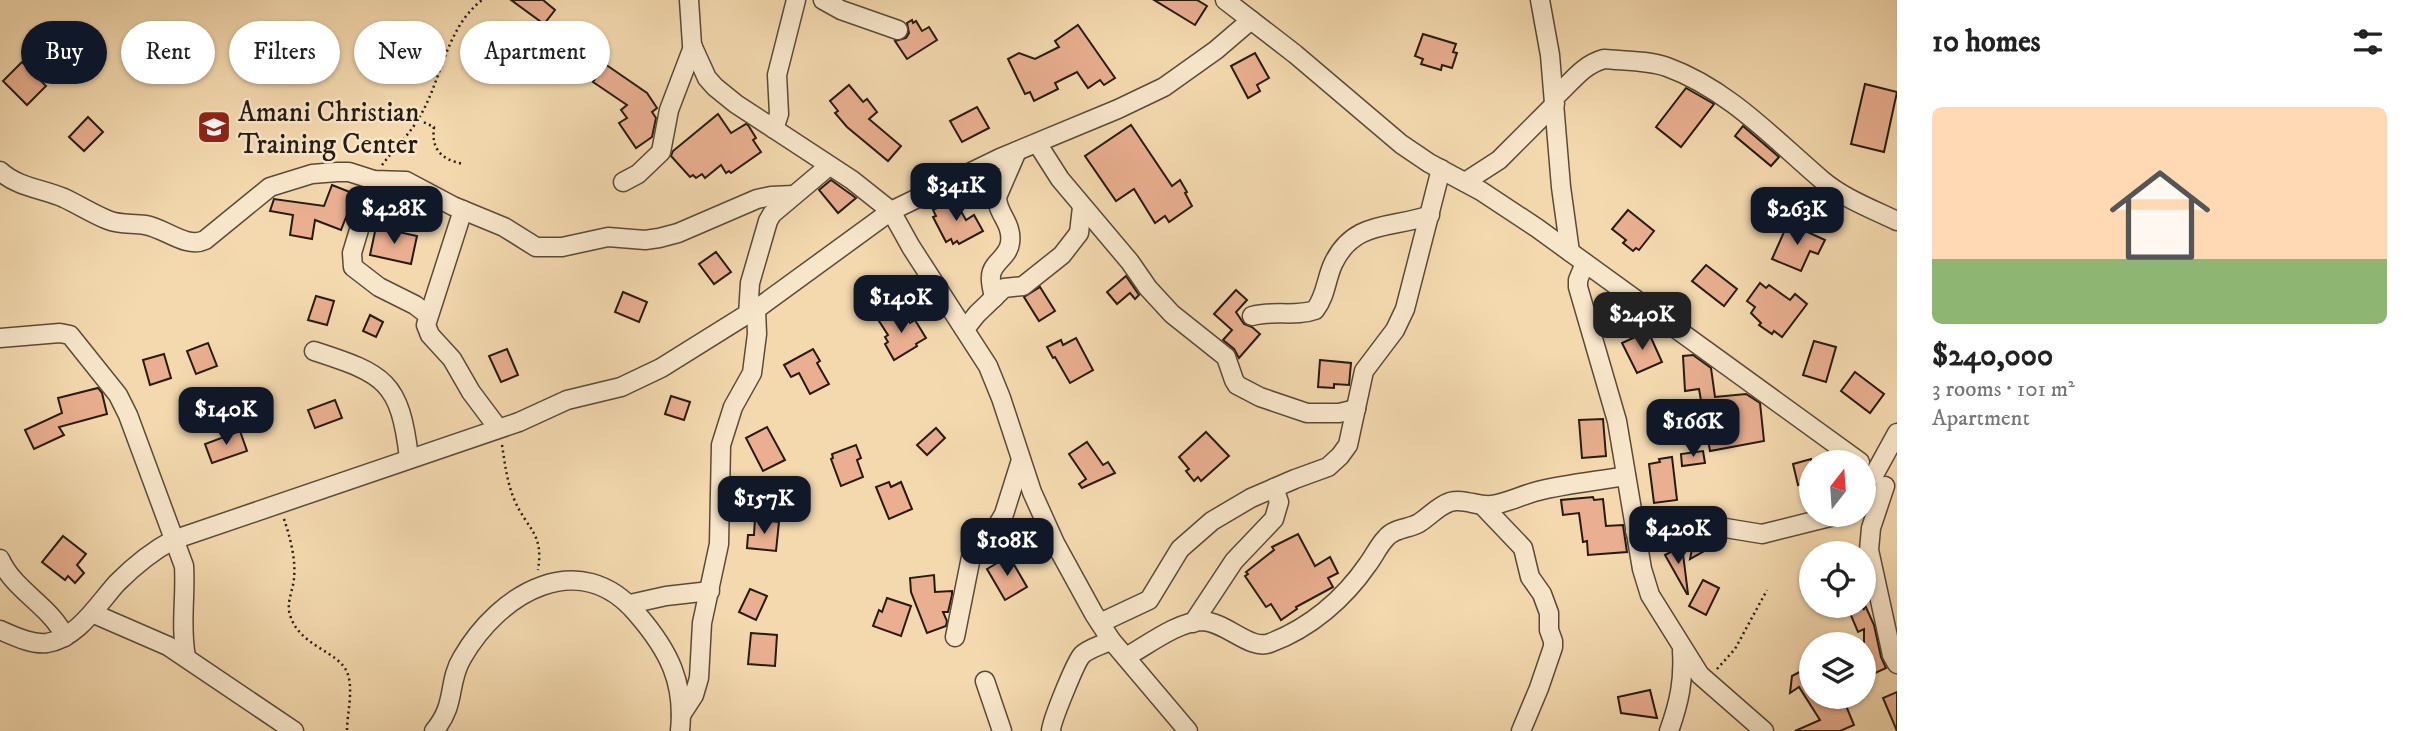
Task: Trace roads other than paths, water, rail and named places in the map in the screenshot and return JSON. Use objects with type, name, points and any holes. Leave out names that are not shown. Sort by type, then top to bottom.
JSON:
[{"type":"street","points":[[689,0],[693,47],[715,87],[891,211],[911,247],[988,366],[1032,492],[1055,543],[1100,623],[1111,640],[1188,731]]},
{"type":"street","points":[[774,129],[779,114],[777,75],[796,0]]},
{"type":"street","points":[[823,0],[841,10],[898,30]]},
{"type":"street","points":[[1225,0],[1245,11],[1401,144],[1465,182],[1586,262],[1840,450]]},
{"type":"street","points":[[1539,0],[1550,55],[1561,187],[1570,252]]},
{"type":"street","points":[[0,630],[25,640],[45,643],[65,637],[92,613],[119,581],[158,548],[173,540],[498,428],[567,400],[621,387],[639,379],[752,312],[891,211],[1017,151],[1164,87],[1186,74],[1245,11]]},
{"type":"street","points":[[624,182],[638,174],[661,152],[669,110],[693,47]]},
{"type":"street","points":[[1465,182],[1499,160],[1580,71],[1594,62],[1604,60],[1664,66],[1684,74],[1724,98],[1769,132],[1842,194],[1897,221]]},
{"type":"street","points":[[1037,143],[1059,179],[1130,262],[1148,288],[1172,314],[1226,356],[1237,385],[1260,397],[1307,413],[1339,413],[1356,409]]},
{"type":"street","points":[[994,298],[990,277],[992,270],[1003,259],[1010,243],[1010,228],[997,197],[1017,151]]},
{"type":"street","points":[[680,723],[699,678],[702,623],[719,544],[721,446],[733,407],[752,373],[757,345],[750,283],[772,214],[829,166]]},
{"type":"street","points":[[1100,623],[1149,600],[1180,549],[1212,521],[1274,488],[1328,467],[1340,456],[1348,445],[1364,371],[1395,330],[1405,309],[1441,169]]},
{"type":"street","points":[[0,171],[7,178],[61,197],[108,220],[127,225],[145,225],[185,241],[199,243],[270,187],[313,174],[337,172],[349,172],[374,180],[405,181],[504,227],[537,247],[562,247],[608,237],[645,240],[659,238],[678,233],[757,199],[794,195]]},
{"type":"street","points":[[374,180],[352,253],[353,267],[379,287],[415,305],[428,315]]},
{"type":"street","points":[[965,329],[1009,286],[1023,286],[1062,255],[1079,233],[1082,207]]},
{"type":"street","points":[[463,210],[426,325],[430,335],[452,359],[471,392],[498,428]]},
{"type":"street","points":[[1252,316],[1271,312],[1306,313],[1315,310],[1325,292],[1332,266],[1351,242],[1379,225],[1403,224],[1430,215]]},
{"type":"street","points":[[1586,262],[1578,280],[1578,287],[1618,421],[1635,531],[1650,595],[1700,675],[1764,731]]},
{"type":"street","points":[[0,338],[60,333],[72,337],[118,395],[128,415],[184,566],[186,586],[183,626],[186,657]]},
{"type":"street","points":[[314,351],[370,372],[381,378],[392,390],[403,424],[409,458]]},
{"type":"street","points":[[1876,477],[1897,433]]},
{"type":"street","points":[[955,637],[971,557],[994,531],[1004,514],[1021,460]]},
{"type":"street","points":[[1126,657],[1169,632],[1200,621],[1222,625],[1253,644],[1272,643],[1301,628],[1333,604],[1367,566],[1386,537],[1394,531],[1418,523],[1447,503],[1456,501],[1483,506],[1495,505],[1540,491],[1626,476]]},
{"type":"street","points":[[1193,623],[1234,561],[1274,519],[1279,502],[1274,488]]},
{"type":"street","points":[[1483,506],[1523,548],[1530,577],[1542,594],[1549,613],[1549,630],[1553,643],[1539,688],[1521,731]]},
{"type":"street","points":[[1635,531],[1689,522],[1762,534],[1799,525]]},
{"type":"street","points":[[1871,527],[1869,550],[1892,655],[1897,664]]},
{"type":"street","points":[[0,559],[18,583],[55,619],[65,637]]},
{"type":"street","points":[[434,731],[448,710],[460,660],[471,644],[501,610],[534,587],[553,581],[576,581],[608,589],[629,604],[648,626],[676,674],[681,696],[680,723]]},
{"type":"street","points":[[629,604],[710,591]]},
{"type":"street","points":[[92,613],[140,633],[186,657],[255,707],[294,731]]},
{"type":"street","points":[[1051,731],[1056,709],[1080,657],[1111,640]]},
{"type":"street","points":[[1669,731],[1684,675],[1682,648]]},
{"type":"street","points":[[985,681],[1002,731]]},
{"type":"place","name":"Amani Christian Training Center","points":[[214,127]]}]
